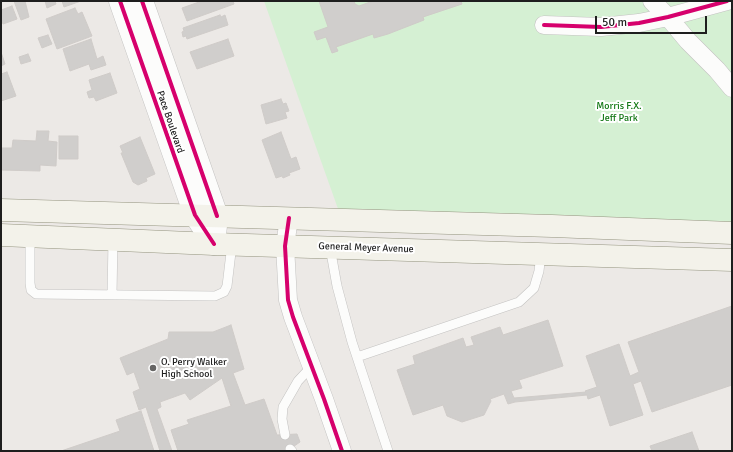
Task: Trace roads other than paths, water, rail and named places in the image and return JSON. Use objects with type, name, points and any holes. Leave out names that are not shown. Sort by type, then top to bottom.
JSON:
[{"type":"main road","points":[[1,210],[552,226],[732,233]]},
{"type":"main road","name":"General Meyer Avenue","points":[[1,235],[223,244],[732,260]]},
{"type":"street","name":"Pace Boulevard","points":[[120,1],[194,215],[223,244]]},
{"type":"street","name":"Pace Boulevard","points":[[142,1],[217,216],[223,244]]},
{"type":"street","points":[[652,1],[668,17],[688,42],[717,70],[732,88]]},
{"type":"street","points":[[544,25],[601,27],[638,23],[668,17],[727,1]]},
{"type":"street","points":[[289,218],[285,246],[288,300],[342,451]]},
{"type":"lane","points":[[30,236],[30,283],[31,290],[36,294],[215,296],[224,292],[227,286],[223,244]]},
{"type":"lane","points":[[112,294],[113,240]]},
{"type":"lane","points":[[330,247],[337,286],[357,358],[388,451]]},
{"type":"lane","points":[[357,358],[519,302],[534,288],[540,269],[541,254]]},
{"type":"lane","points":[[285,434],[282,419],[283,407],[298,381],[312,366]]},
{"type":"place","name":"O. Perry Walker High School","points":[[153,368]]},
{"type":"park label","name":"Morris F.X. Jeff Park","points":[[619,112]]}]
